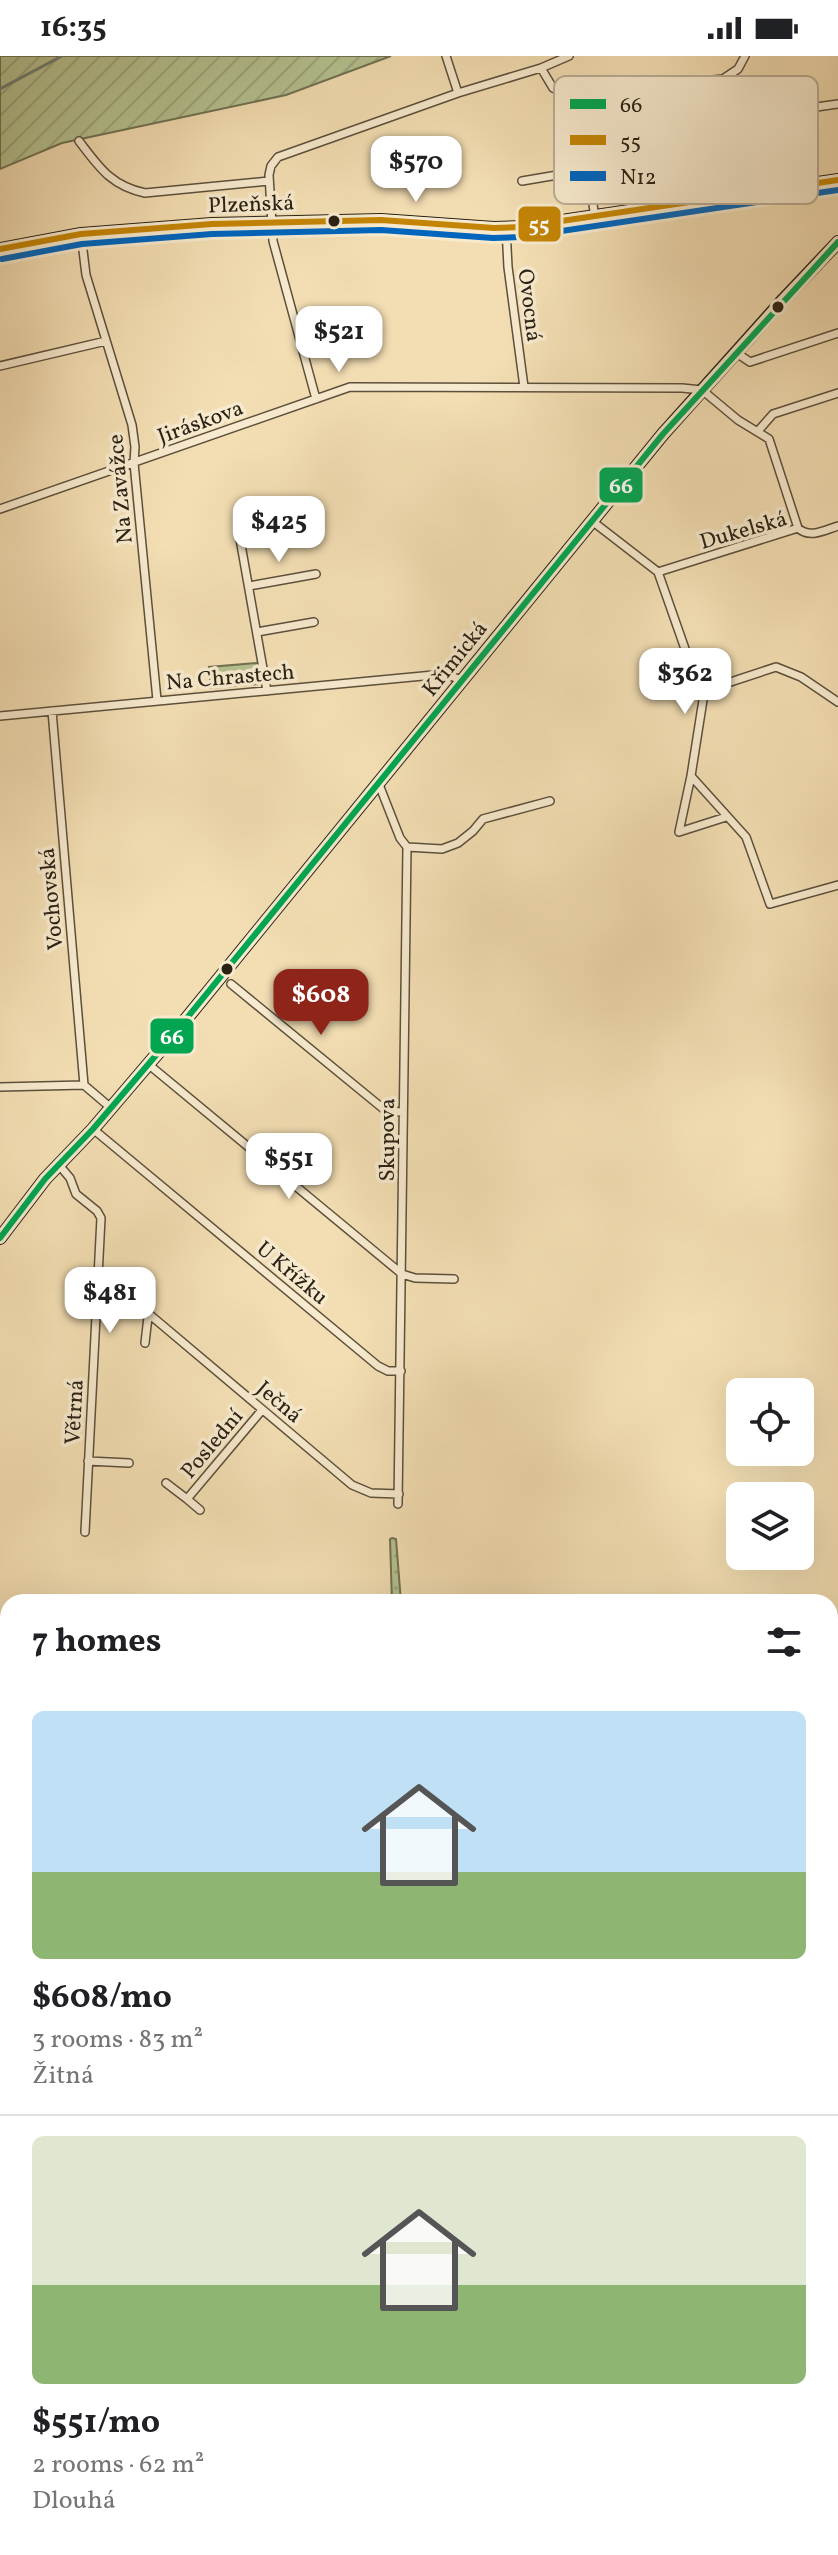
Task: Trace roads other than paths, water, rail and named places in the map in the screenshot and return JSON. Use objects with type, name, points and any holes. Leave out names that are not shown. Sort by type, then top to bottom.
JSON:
[{"type":"street","points":[[446,56],[458,93]]},
{"type":"street","points":[[316,399],[273,241],[271,166],[285,153],[569,56]]},
{"type":"street","points":[[728,76],[738,69],[745,56]]},
{"type":"street","points":[[541,68],[554,88]]},
{"type":"street","points":[[818,107],[838,104]]},
{"type":"street","points":[[79,141],[111,179],[132,191],[145,193],[269,181]]},
{"type":"street","points":[[522,181],[554,176]]},
{"type":"street","name":"Plzeňská","points":[[818,183],[838,180]]},
{"type":"street","points":[[593,204],[595,217]]},
{"type":"street","name":"Plzeňská","points":[[0,249],[81,234],[272,222],[381,220],[506,228],[679,204]]},
{"type":"street","name":"Ovocná","points":[[506,228],[524,387]]},
{"type":"street","name":"Na Zavážce","points":[[81,234],[86,275],[132,425],[157,700]]},
{"type":"street","name":"Křimická","points":[[0,1238],[148,1064],[702,390],[838,242]]},
{"type":"street","points":[[735,352],[750,362],[838,333]]},
{"type":"street","points":[[0,366],[106,341]]},
{"type":"street","name":"Jiráskova","points":[[0,509],[358,386],[702,390]]},
{"type":"street","points":[[702,390],[738,420],[769,439],[798,528]]},
{"type":"street","points":[[758,431],[773,414],[838,393]]},
{"type":"street","points":[[592,521],[658,572],[703,700],[679,832],[726,817]]},
{"type":"street","name":"Dukelská","points":[[658,572],[798,528],[805,534],[812,534],[838,526]]},
{"type":"street","points":[[267,691],[240,539],[306,527]]},
{"type":"street","points":[[249,586],[316,574]]},
{"type":"street","points":[[257,632],[314,622]]},
{"type":"street","points":[[700,692],[776,667],[801,677],[838,702]]},
{"type":"street","name":"Na Chrastech","points":[[0,716],[444,674],[462,680]]},
{"type":"street","name":"Vochovská","points":[[52,711],[84,1085]]},
{"type":"street","points":[[691,776],[746,837],[770,904],[838,885]]},
{"type":"street","name":"Skupova","points":[[378,782],[400,838],[407,847],[398,1504]]},
{"type":"street","points":[[407,847],[442,849],[458,843],[483,819],[550,801]]},
{"type":"street","points":[[231,984],[386,1111],[403,1112]]},
{"type":"street","points":[[148,1064],[402,1274],[415,1278],[454,1279]]},
{"type":"street","points":[[0,1087],[84,1085],[111,1108]]},
{"type":"street","name":"U Křížku","points":[[93,1129],[378,1366],[388,1371],[401,1371]]},
{"type":"street","name":"Větrná","points":[[59,1165],[70,1178],[76,1194],[101,1218],[85,1532]]},
{"type":"street","points":[[145,1343],[150,1299]]},
{"type":"street","name":"Ječná","points":[[149,1314],[356,1488],[371,1493],[399,1494]]},
{"type":"street","name":"Poslední","points":[[187,1499],[262,1410]]},
{"type":"street","points":[[88,1461],[129,1463]]},
{"type":"street","name":"Poslední","points":[[166,1483],[200,1510]]},
{"type":"waterway","points":[[0,89],[62,56]]}]
